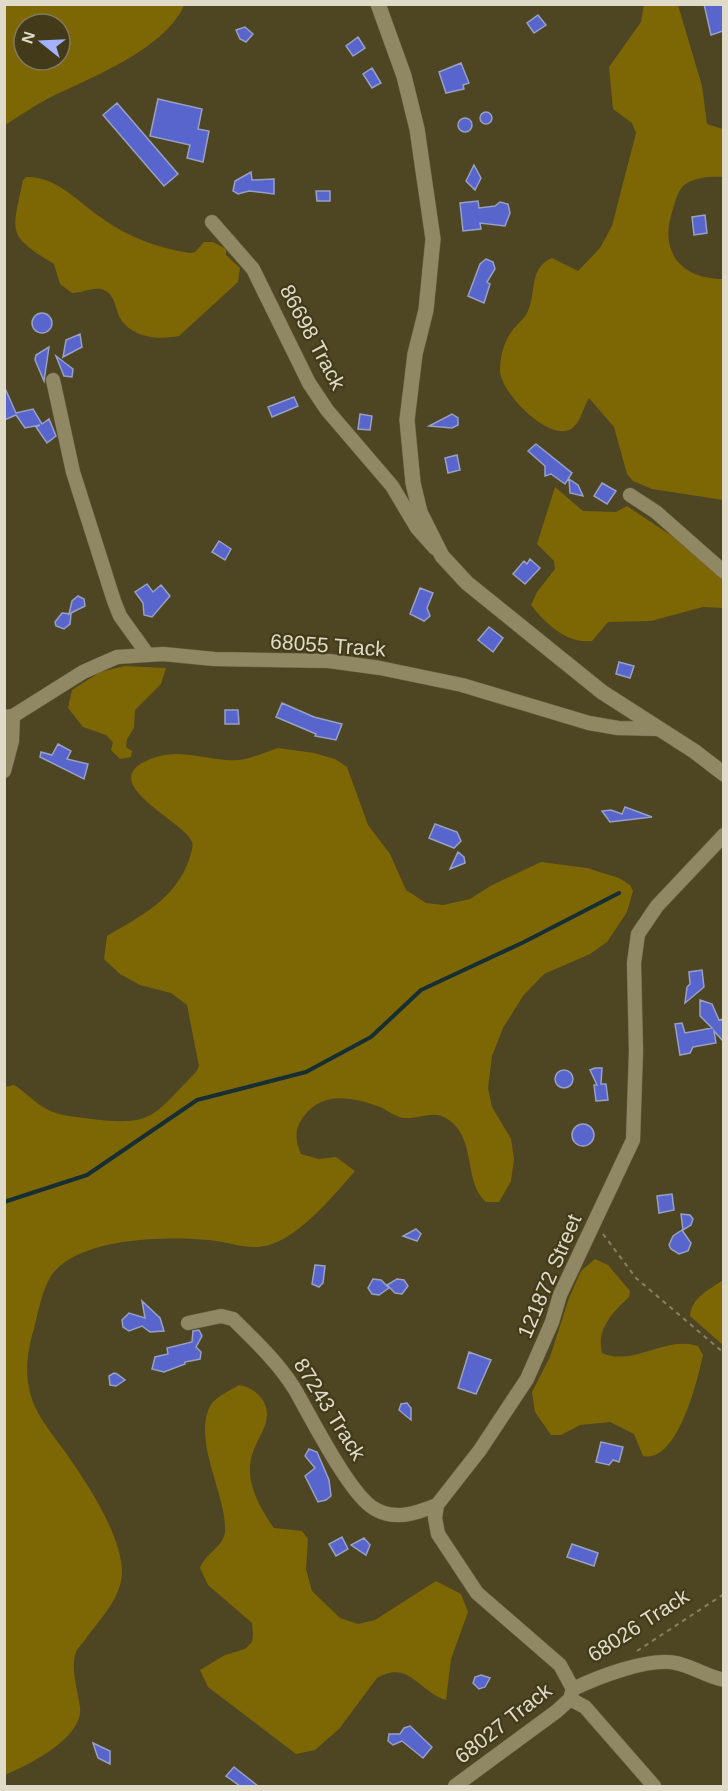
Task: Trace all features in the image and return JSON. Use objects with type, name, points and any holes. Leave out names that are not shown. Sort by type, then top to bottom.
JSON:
[{"type":"street","points":[[378,4],[404,76],[417,129],[433,239],[426,310],[415,354],[407,420],[412,483],[420,513],[442,556],[467,584],[568,667],[723,774]]},
{"type":"street","name":"86698 Track","points":[[212,222],[253,269],[309,383],[327,410],[392,486],[417,528],[442,556]]},
{"type":"street","points":[[53,380],[76,483],[114,601],[120,616],[148,655]]},
{"type":"street","points":[[630,495],[656,512],[723,572]]},
{"type":"street","name":"68055 Track","points":[[9,716],[92,668],[117,657],[148,655],[253,661],[329,662],[380,668],[451,682],[589,723],[618,728],[658,729]]},
{"type":"street","points":[[4,771],[12,741],[9,716]]},
{"type":"street","name":"121872 Street","points":[[437,1505],[480,1450],[527,1379],[552,1322],[560,1295],[633,1140],[636,1051],[634,963],[638,934],[657,906],[723,835]]},
{"type":"street","name":"87243 Track","points":[[188,1323],[226,1317],[233,1320],[263,1348],[293,1388],[312,1425],[364,1502],[391,1516],[421,1511],[437,1505]]},
{"type":"street","points":[[437,1505],[438,1534],[477,1593],[560,1665],[572,1694],[654,1786]]},
{"type":"street","name":"68026 Track","points":[[572,1694],[587,1683],[649,1663],[675,1662],[701,1674],[723,1680]]},
{"type":"street","name":"68027 Track","points":[[454,1786],[572,1694]]},
{"type":"path","points":[[595,1221],[636,1278],[723,1353]]},
{"type":"path","name":"68026 Track","points":[[632,1654],[723,1594]]},
{"type":"shaded area","points":[[5,4],[184,4],[175,20],[162,35],[145,48],[127,60],[47,99],[5,125]]},
{"type":"shaded area","points":[[644,5],[678,5],[702,86],[707,124],[723,129],[723,177],[697,179],[683,186],[672,212],[669,240],[677,261],[685,269],[709,278],[723,279],[723,500],[652,489],[633,481],[627,474],[614,427],[589,398],[580,419],[571,429],[561,431],[550,428],[538,422],[516,402],[502,379],[500,370],[509,335],[524,318],[530,306],[539,268],[552,258],[578,271],[600,248],[612,226],[636,133],[632,123],[613,109],[609,67],[641,22]]},
{"type":"shaded area","points":[[26,177],[48,181],[58,186],[113,226],[156,245],[190,253],[195,252],[204,242],[213,242],[226,249],[226,255],[240,268],[238,282],[179,336],[163,338],[138,334],[125,325],[120,318],[113,298],[108,292],[97,289],[72,293],[60,284],[54,264],[20,239],[16,231],[16,211],[23,180]]},
{"type":"shaded area","points":[[555,487],[583,511],[616,512],[627,506],[681,542],[723,580],[723,608],[703,607],[651,621],[608,622],[592,641],[574,639],[558,631],[531,605],[537,592],[555,569],[554,561],[537,544]]},
{"type":"shaded area","points":[[125,666],[166,668],[161,684],[135,710],[134,728],[127,739],[126,747],[132,751],[131,757],[120,759],[111,750],[113,742],[106,735],[83,727],[68,708],[72,690],[100,672]]},
{"type":"shaded area","points":[[278,748],[314,753],[335,759],[347,767],[368,825],[390,854],[406,890],[426,903],[443,905],[470,899],[492,885],[541,862],[587,868],[619,878],[630,885],[633,891],[627,912],[607,942],[590,954],[544,974],[523,996],[503,1028],[492,1056],[488,1088],[492,1107],[511,1139],[514,1159],[511,1181],[499,1202],[486,1202],[479,1194],[474,1184],[463,1138],[458,1128],[449,1120],[438,1115],[402,1118],[380,1107],[339,1098],[320,1103],[304,1116],[298,1125],[296,1135],[299,1149],[301,1154],[319,1159],[336,1157],[355,1171],[338,1191],[295,1232],[272,1244],[256,1247],[209,1240],[170,1238],[101,1246],[63,1263],[51,1276],[43,1295],[30,1343],[27,1366],[29,1388],[34,1405],[43,1420],[101,1508],[116,1542],[122,1573],[114,1599],[76,1652],[74,1673],[80,1707],[79,1718],[73,1729],[64,1740],[39,1758],[5,1775],[5,1087],[14,1085],[45,1108],[67,1116],[107,1121],[138,1120],[159,1110],[196,1072],[199,1066],[187,1005],[171,993],[140,985],[120,974],[104,959],[107,936],[156,905],[166,896],[183,874],[192,849],[192,842],[186,833],[146,800],[135,788],[131,777],[137,766],[166,755],[238,760]]},
{"type":"shaded area","points":[[595,1259],[608,1265],[630,1291],[629,1297],[607,1322],[601,1336],[602,1353],[626,1356],[674,1344],[686,1344],[698,1346],[703,1355],[691,1399],[676,1434],[666,1447],[655,1455],[643,1456],[634,1434],[610,1422],[580,1425],[561,1435],[551,1435],[535,1412],[532,1392],[550,1357],[569,1298],[581,1271]]},
{"type":"shaded area","points":[[723,1280],[723,1345],[690,1316],[697,1299]]},
{"type":"shaded area","points":[[239,1385],[255,1391],[263,1400],[267,1410],[266,1422],[255,1447],[250,1469],[252,1485],[258,1500],[274,1528],[302,1531],[308,1539],[306,1569],[312,1591],[340,1618],[358,1624],[375,1620],[436,1581],[461,1594],[468,1612],[451,1659],[446,1700],[428,1691],[406,1675],[397,1672],[388,1673],[377,1678],[339,1729],[315,1750],[296,1754],[208,1687],[200,1670],[225,1655],[245,1649],[252,1642],[253,1634],[252,1623],[208,1585],[200,1568],[218,1546],[225,1531],[221,1501],[207,1449],[206,1417],[215,1400]]},
{"type":"building","points":[[704,4],[723,4],[723,31],[711,35]]},
{"type":"building","points":[[538,15],[546,25],[534,33],[527,23]]},
{"type":"building","points":[[245,27],[253,34],[246,42],[240,39],[236,30]]},
{"type":"building","points":[[358,37],[365,48],[353,56],[346,46]]},
{"type":"building","points":[[461,63],[469,83],[463,85],[464,89],[446,93],[439,72]]},
{"type":"building","points":[[372,68],[381,83],[372,88],[363,74]]},
{"type":"building","points":[[158,99],[202,109],[198,129],[209,131],[203,162],[187,158],[190,145],[150,136]]},
{"type":"building","points":[[117,103],[178,174],[164,186],[103,115]]},
{"type":"building","points":[[488,112],[492,118],[488,124],[484,124],[480,116]]},
{"type":"building","points":[[465,118],[470,120],[472,125],[470,130],[465,132],[460,130],[458,125],[460,120]]},
{"type":"building","points":[[474,165],[481,178],[475,190],[466,181]]},
{"type":"building","points":[[251,172],[252,180],[274,179],[274,194],[249,191],[238,194],[233,191],[235,181]]},
{"type":"building","points":[[316,191],[330,191],[330,201],[317,201]]},
{"type":"building","points":[[478,201],[479,208],[495,206],[500,202],[508,204],[510,213],[505,226],[480,223],[481,229],[463,231],[460,203]]},
{"type":"building","points":[[705,215],[707,233],[694,235],[692,217]]},
{"type":"building","points":[[486,259],[493,262],[495,269],[487,282],[490,284],[484,303],[468,296],[480,264]]},
{"type":"building","points":[[42,313],[49,316],[52,323],[49,330],[42,333],[35,330],[32,323],[35,316]]},
{"type":"building","points":[[80,334],[82,347],[63,357],[66,340]]},
{"type":"building","points":[[49,347],[44,381],[35,360],[36,355]]},
{"type":"building","points":[[56,356],[73,369],[72,377],[64,376]]},
{"type":"building","points":[[4,386],[16,413],[33,409],[42,424],[49,419],[56,436],[47,443],[36,427],[40,425],[25,428],[16,415],[4,420]]},
{"type":"building","points":[[294,397],[298,406],[272,417],[268,407]]},
{"type":"building","points":[[360,414],[372,416],[370,430],[358,429]]},
{"type":"building","points":[[452,414],[458,418],[458,425],[452,428],[429,426]]},
{"type":"building","points":[[536,444],[572,473],[565,484],[551,474],[545,476],[545,466],[528,451]]},
{"type":"building","points":[[457,455],[460,470],[448,473],[445,458]]},
{"type":"building","points":[[569,479],[578,485],[583,496],[570,493]]},
{"type":"building","points":[[602,483],[616,491],[607,504],[594,496]]},
{"type":"building","points":[[219,541],[231,549],[225,560],[212,552]]},
{"type":"building","points":[[530,559],[540,568],[525,584],[513,574],[524,561],[527,564]]},
{"type":"building","points":[[147,584],[153,592],[161,585],[170,596],[152,617],[144,615],[143,603],[135,592]]},
{"type":"building","points":[[420,588],[433,593],[427,608],[430,616],[424,621],[410,614]]},
{"type":"building","points":[[78,596],[84,599],[85,606],[69,614],[72,601]]},
{"type":"building","points":[[62,613],[71,614],[70,624],[64,629],[56,626],[55,622]]},
{"type":"building","points":[[489,627],[503,638],[493,652],[478,640]]},
{"type":"building","points":[[619,662],[634,666],[630,678],[616,674]]},
{"type":"building","points":[[282,703],[314,717],[342,724],[336,740],[315,736],[316,734],[276,717]]},
{"type":"building","points":[[225,710],[238,710],[239,724],[225,724]]},
{"type":"building","points":[[58,744],[71,751],[67,759],[88,764],[84,779],[40,757],[41,752],[52,755]]},
{"type":"building","points":[[625,807],[652,817],[610,822],[602,811],[611,810],[622,814]]},
{"type":"building","points":[[435,824],[457,832],[461,841],[454,848],[429,838]]},
{"type":"building","points":[[458,852],[464,857],[465,863],[450,869]]},
{"type":"building","points":[[702,970],[704,987],[685,1003],[687,987],[690,984],[689,972]]},
{"type":"building","points":[[700,1000],[712,1004],[719,1020],[723,1019],[723,1041],[714,1031],[716,1043],[693,1047],[690,1053],[680,1055],[675,1024],[682,1023],[685,1033],[712,1028],[700,1016]]},
{"type":"building","points":[[602,1068],[601,1084],[606,1084],[608,1100],[596,1101],[594,1085],[597,1085],[590,1070]]},
{"type":"building","points":[[564,1070],[570,1073],[573,1079],[570,1085],[564,1088],[558,1085],[555,1079],[558,1073]]},
{"type":"building","points":[[583,1124],[591,1127],[594,1135],[591,1143],[583,1146],[575,1143],[572,1135],[575,1127]]},
{"type":"building","points":[[672,1194],[674,1210],[659,1213],[657,1196]]},
{"type":"building","points":[[681,1214],[690,1215],[693,1219],[691,1225],[683,1230]]},
{"type":"building","points":[[416,1229],[421,1234],[417,1241],[403,1236]]},
{"type":"building","points":[[682,1230],[691,1243],[688,1251],[679,1254],[669,1245],[673,1236]]},
{"type":"building","points":[[315,1265],[325,1266],[323,1283],[319,1287],[312,1284]]},
{"type":"building","points":[[373,1279],[381,1280],[389,1288],[379,1295],[372,1294],[368,1288]]},
{"type":"building","points":[[397,1279],[404,1280],[408,1286],[402,1294],[395,1293],[387,1285]]},
{"type":"building","points":[[142,1301],[160,1318],[164,1331],[150,1332],[142,1326],[129,1331],[123,1327],[122,1320],[129,1313],[145,1318]]},
{"type":"building","points":[[199,1330],[202,1336],[196,1347],[201,1352],[200,1359],[185,1362],[185,1364],[164,1372],[152,1369],[155,1357],[168,1354],[167,1348],[192,1342],[193,1331]]},
{"type":"building","points":[[469,1352],[491,1360],[476,1394],[458,1388]]},
{"type":"building","points":[[114,1373],[125,1380],[116,1386],[110,1385],[109,1376]]},
{"type":"building","points":[[407,1403],[411,1408],[411,1420],[399,1410],[401,1404]]},
{"type":"building","points":[[601,1442],[623,1447],[619,1462],[613,1460],[609,1465],[596,1462]]},
{"type":"building","points":[[309,1449],[317,1452],[329,1480],[331,1496],[318,1502],[305,1476],[315,1468],[305,1456]]},
{"type":"building","points":[[342,1537],[348,1549],[336,1556],[329,1544]]},
{"type":"building","points":[[364,1538],[370,1545],[366,1555],[351,1545]]},
{"type":"building","points":[[572,1544],[598,1553],[594,1566],[567,1557]]},
{"type":"building","points":[[481,1675],[490,1678],[485,1687],[479,1689],[473,1683],[475,1677]]},
{"type":"building","points":[[410,1726],[432,1747],[423,1758],[402,1741],[393,1745],[388,1741],[389,1734],[400,1734],[404,1728]]},
{"type":"building","points":[[93,1743],[110,1751],[110,1764],[98,1758]]},
{"type":"building","points":[[234,1767],[258,1786],[240,1786],[226,1776]]},
{"type":"waterway","points":[[4,1202],[87,1175],[197,1100],[306,1072],[371,1037],[421,990],[524,942],[619,893]]}]
